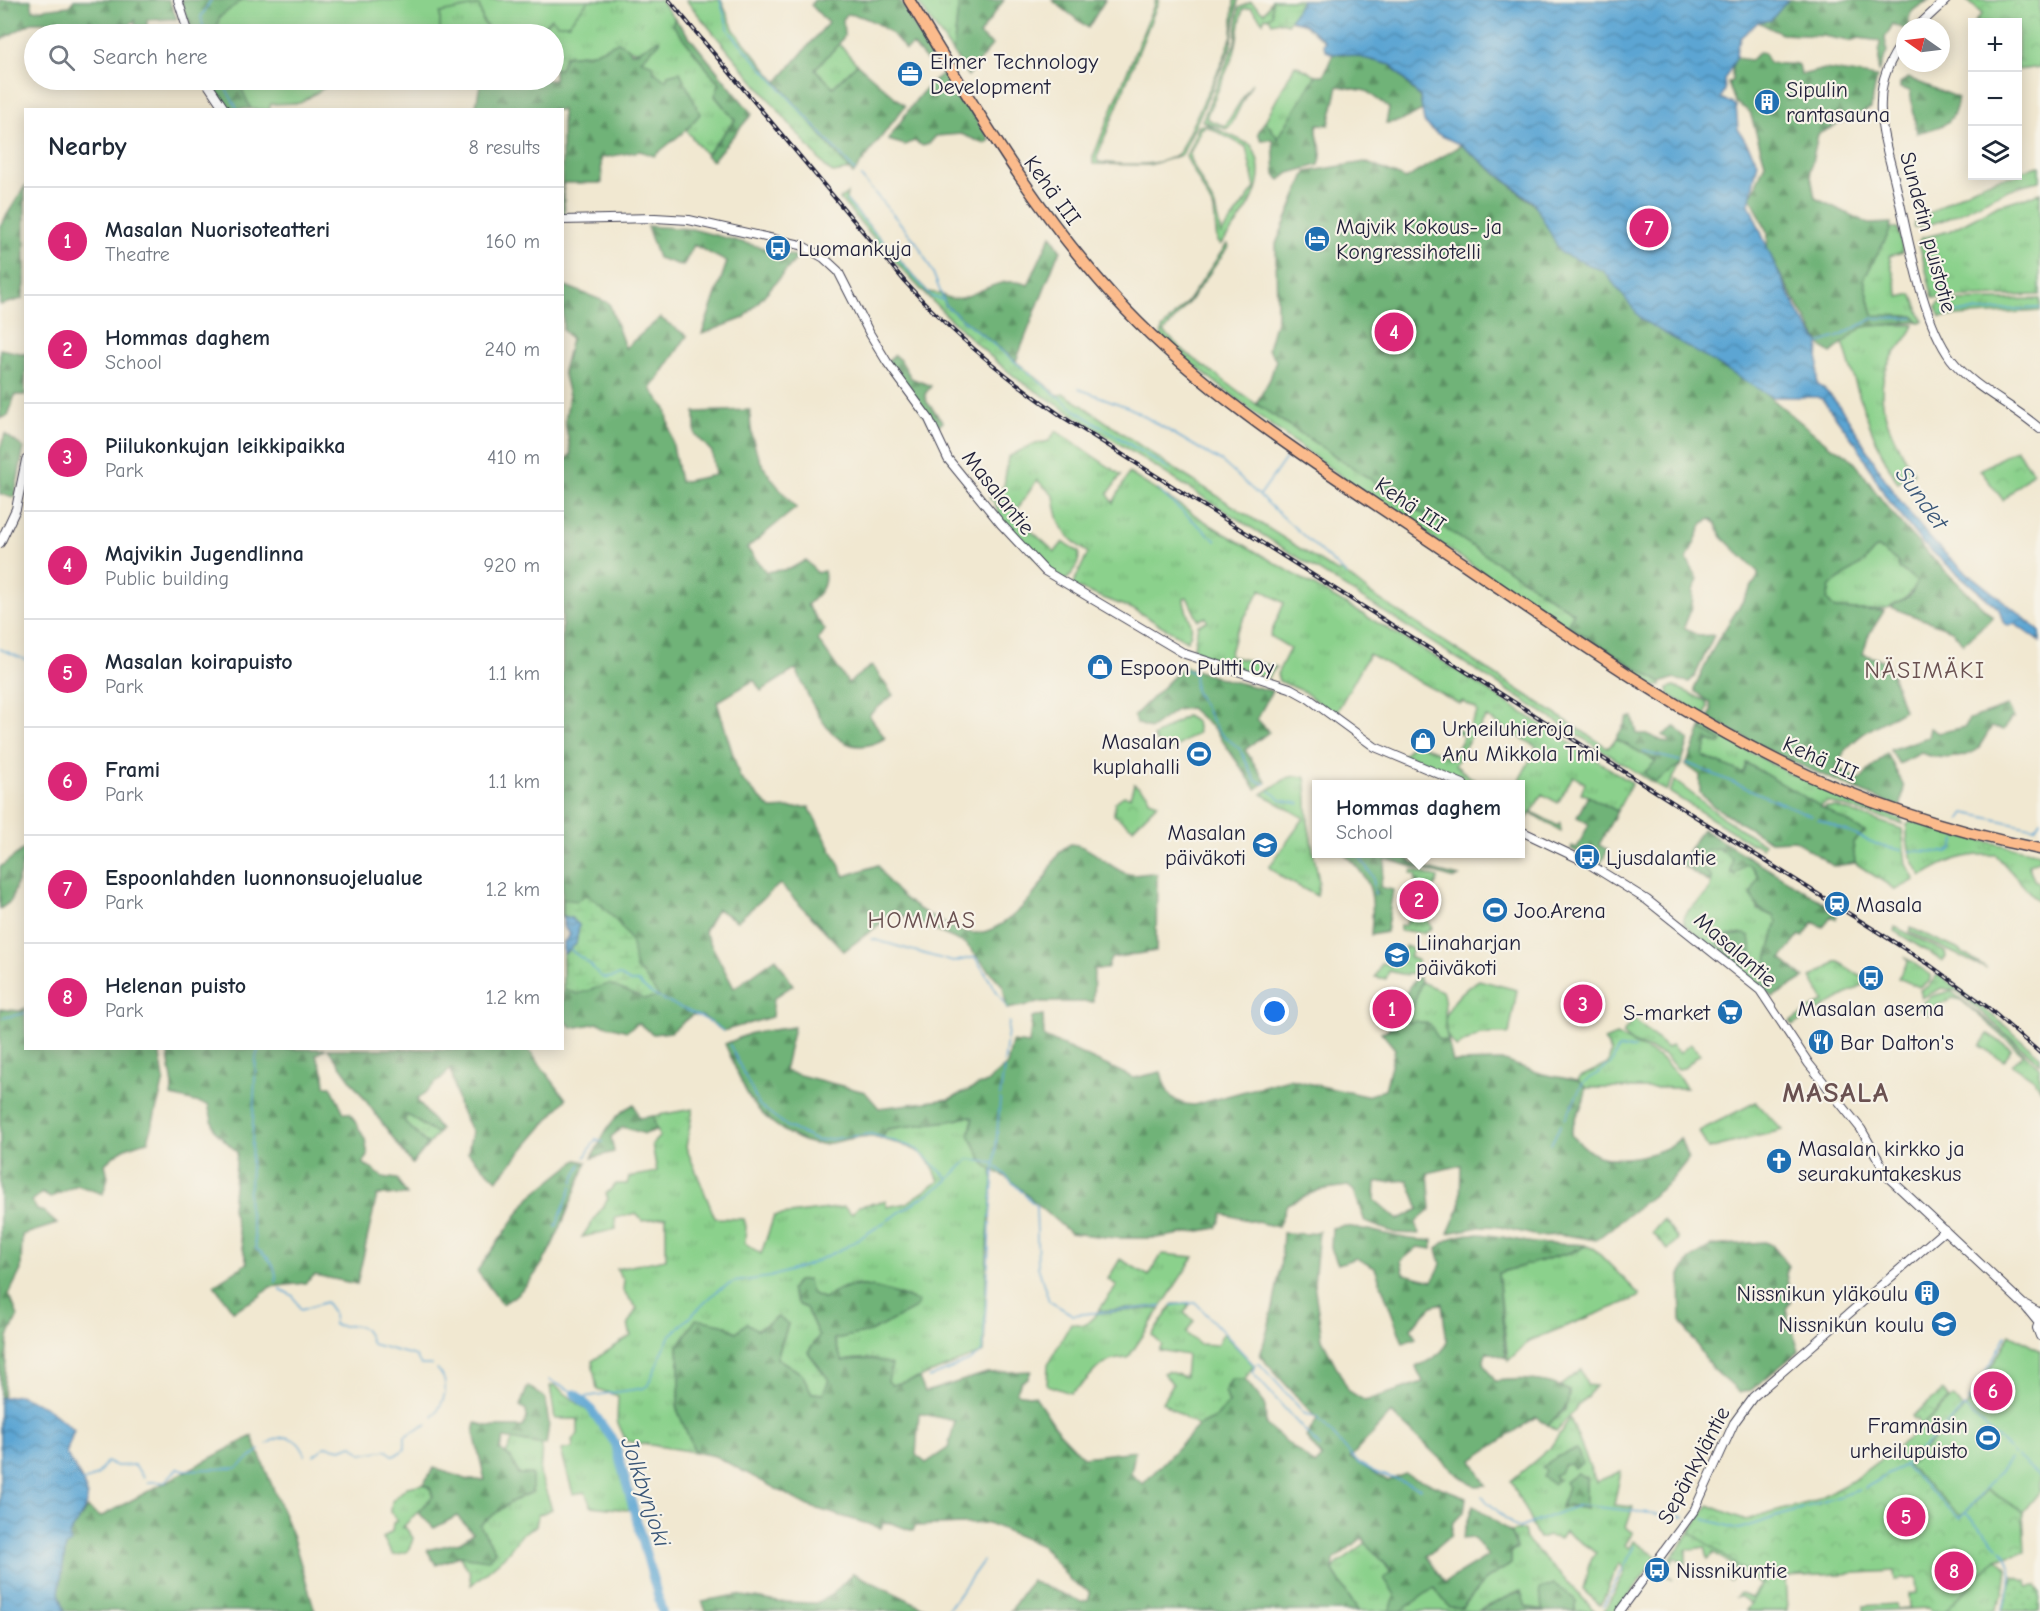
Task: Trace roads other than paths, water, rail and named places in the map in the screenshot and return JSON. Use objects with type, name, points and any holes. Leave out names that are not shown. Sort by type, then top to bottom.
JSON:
[{"type":"highway","name":"Kehä III","points":[[909,0],[1034,199],[1087,266],[1150,334],[1218,391],[1312,460],[1583,644],[1715,727],[1779,761],[1874,803],[1952,828],[2040,849]]},
{"type":"street","points":[[178,0],[186,24]]},
{"type":"street","points":[[1927,18],[1946,0]]},
{"type":"street","name":"Sundetin puistotie","points":[[1896,51],[1886,72],[1881,110],[1922,293],[1939,337],[1957,366],[1981,388],[2040,429]]},
{"type":"street","points":[[212,90],[224,108]]},
{"type":"street","name":"Masalantie","points":[[564,220],[640,218],[689,220],[801,245],[817,253],[832,264],[844,280],[870,334],[887,362],[929,419],[948,459],[1007,532],[1045,572],[1185,654],[1290,688],[1308,698],[1375,747],[1453,780]]},
{"type":"street","points":[[0,543],[16,509],[24,470]]},
{"type":"street","name":"Masalantie","points":[[1525,833],[1586,862],[1647,900],[1760,990],[1809,1064],[1861,1130],[1889,1178],[2025,1305],[2039,1321]]},
{"type":"street","name":"Sepänkyläntie","points":[[1620,1611],[1695,1509],[1730,1432],[1748,1403],[1775,1375],[1945,1230]]},
{"type":"street","name":"Masalantie","points":[[2025,1305],[2040,1313]]},
{"type":"street","points":[[2039,1321],[2037,1328],[2040,1336]]},
{"type":"water","points":[[1302,0],[1788,0],[1771,20],[1758,22],[1741,37],[1737,46],[1736,58],[1724,80],[1725,90],[1721,98],[1736,106],[1738,129],[1758,162],[1749,204],[1776,268],[1801,317],[1819,343],[1817,384],[1826,391],[1844,413],[1886,481],[1930,538],[1956,564],[2040,632],[2040,642],[2015,624],[2008,626],[2003,622],[1999,609],[1923,544],[1886,497],[1856,444],[1822,399],[1772,397],[1642,320],[1604,271],[1561,253],[1534,203],[1461,145],[1436,133],[1424,122],[1420,97],[1391,65],[1326,51],[1323,44],[1325,41],[1303,23],[1290,20]]},
{"type":"water","points":[[564,916],[571,918],[579,925],[576,944],[564,954],[564,942],[570,935],[564,927]]},
{"type":"water","points":[[19,1395],[46,1407],[74,1430],[66,1453],[85,1486],[87,1502],[69,1535],[71,1543],[66,1546],[59,1593],[65,1611],[0,1611],[0,1398]]},
{"type":"waterway","points":[[203,24],[201,17],[211,0]]},
{"type":"waterway","points":[[720,0],[729,31],[855,171]]},
{"type":"waterway","points":[[227,90],[237,108]]},
{"type":"waterway","points":[[861,177],[917,243],[933,273],[946,306],[1075,410],[1170,470]]},
{"type":"waterway","points":[[846,200],[932,297],[943,300]]},
{"type":"waterway","points":[[1943,313],[2040,308]]},
{"type":"waterway","points":[[1819,343],[1838,337],[1874,318],[1914,318]]},
{"type":"waterway","points":[[1079,389],[1130,408],[1222,462],[1347,575]]},
{"type":"waterway","points":[[1260,495],[1286,458]]},
{"type":"waterway","points":[[1158,490],[1216,541]]},
{"type":"waterway","points":[[0,649],[24,659]]},
{"type":"waterway","points":[[1187,670],[1194,673],[1195,690],[1218,731],[1240,749],[1255,780],[1265,784]]},
{"type":"waterway","points":[[1643,752],[1680,761]]},
{"type":"waterway","points":[[1687,763],[1812,816]]},
{"type":"waterway","points":[[1270,791],[1281,800],[1300,804]]},
{"type":"waterway","points":[[1960,820],[1965,813],[2035,828],[2040,820]]},
{"type":"waterway","points":[[1818,819],[1881,846],[1901,850]]},
{"type":"waterway","points":[[1909,851],[1947,852],[1953,849],[1956,840]]},
{"type":"waterway","points":[[1361,858],[1373,877],[1375,895]]},
{"type":"waterway","points":[[872,939],[953,962],[975,957],[1008,1009]]},
{"type":"waterway","points":[[570,949],[602,977],[619,975],[630,982],[638,982],[656,996],[702,1017],[723,1031]]},
{"type":"waterway","points":[[2,1018],[24,1013]]},
{"type":"waterway","points":[[1004,1063],[1009,1022]]},
{"type":"waterway","points":[[730,1045],[759,1105],[788,1127],[817,1141],[871,1134],[915,1148],[948,1178]]},
{"type":"waterway","points":[[1565,1119],[1583,1083],[1611,1064],[1618,1049],[1635,1048]]},
{"type":"waterway","points":[[258,1050],[256,1057],[248,1200],[256,1249],[271,1262],[276,1282]]},
{"type":"waterway","points":[[1000,1096],[1004,1068]]},
{"type":"waterway","points":[[990,1218],[1000,1099]]},
{"type":"waterway","points":[[1551,1144],[1561,1124]]},
{"type":"waterway","points":[[585,1157],[596,1139],[603,1142]]},
{"type":"waterway","points":[[549,1380],[584,1397],[644,1388],[648,1385],[669,1337],[718,1290],[734,1282],[770,1277],[808,1265],[848,1246],[946,1182],[969,1159],[993,1163],[1022,1192]]},
{"type":"waterway","points":[[573,1182],[581,1164]]},
{"type":"waterway","points":[[556,1227],[572,1186]]},
{"type":"waterway","points":[[1024,1194],[1036,1206],[1038,1267],[1049,1301],[1073,1315],[1162,1306]]},
{"type":"waterway","points":[[988,1267],[990,1222]]},
{"type":"waterway","points":[[929,1378],[969,1361],[983,1351],[988,1270]]},
{"type":"waterway","points":[[280,1289],[293,1296],[301,1310],[326,1302],[333,1312],[334,1325],[361,1327],[372,1344],[416,1356],[421,1365],[431,1365]]},
{"type":"waterway","points":[[1172,1305],[1196,1303],[1255,1366],[1259,1363],[1305,1414],[1317,1417],[1358,1463],[1375,1472],[1421,1488]]},
{"type":"waterway","points":[[1968,1403],[2006,1335]]},
{"type":"waterway","points":[[1255,1367],[1252,1372],[1319,1447]]},
{"type":"waterway","points":[[433,1417],[445,1393],[444,1380],[437,1369]]},
{"type":"waterway","name":"Jolkbynjoki","points":[[575,1394],[590,1408],[615,1443],[662,1611]]},
{"type":"waterway","points":[[1964,1407],[2009,1449]]},
{"type":"waterway","points":[[1965,1407],[1904,1465],[1959,1518],[1965,1512],[1998,1546]]},
{"type":"waterway","points":[[314,1455],[326,1446],[341,1449],[352,1445],[362,1454],[386,1450],[394,1456],[405,1449],[405,1436],[427,1424]]},
{"type":"waterway","points":[[267,1444],[278,1438],[289,1438],[298,1443],[305,1455]]},
{"type":"waterway","points":[[148,1482],[164,1482],[178,1468],[185,1470],[237,1468],[260,1450]]},
{"type":"waterway","points":[[2018,1457],[2040,1477]]},
{"type":"waterway","points":[[1966,1512],[2010,1459]]},
{"type":"waterway","points":[[82,1482],[98,1475],[106,1462],[117,1466],[134,1465],[144,1477]]},
{"type":"waterway","points":[[1865,1488],[1903,1466]]},
{"type":"waterway","points":[[1704,1519],[1739,1529],[1859,1490]]},
{"type":"waterway","points":[[1482,1497],[1519,1528],[1580,1505],[1684,1517]]},
{"type":"waterway","points":[[1603,1606],[1635,1546]]},
{"type":"waterway","points":[[2001,1611],[2010,1580],[2009,1564],[2002,1549]]},
{"type":"waterway","points":[[947,1611],[983,1561]]},
{"type":"railway","points":[[669,0],[906,283],[961,338],[1021,386],[1063,417],[1927,963],[1986,1006],[2040,1053]]},
{"type":"place","name":"Elmer Technology Development","points":[[910,74]]},
{"type":"place","name":"Sipulin rantasauna","points":[[1767,102]]},
{"type":"place","name":"Espoonlahden luonnonsuojelualue","points":[[1649,228]]},
{"type":"place","name":"Majvik Kokous- ja Kongressihotelli","points":[[1317,239]]},
{"type":"place","name":"Luomankuja","points":[[778,248]]},
{"type":"place","name":"Majvikin Jugendlinna","points":[[1394,332]]},
{"type":"place","name":"Espoon Pultti Oy","points":[[1100,667]]},
{"type":"place","name":"Urheiluhieroja Anu Mikkola Tmi","points":[[1423,741]]},
{"type":"place","name":"Masalan kuplahalli","points":[[1199,754]]},
{"type":"place","name":"Masalan päiväkoti","points":[[1265,845]]},
{"type":"place","name":"Ljusdalantie","points":[[1587,857]]},
{"type":"place","name":"Hommas daghem","points":[[1419,900]]},
{"type":"place","name":"Masala","points":[[1837,904]]},
{"type":"place","name":"Joo.Arena","points":[[1495,910]]},
{"type":"place","name":"Liinaharjan päiväkoti","points":[[1397,955]]},
{"type":"place","name":"Masalan asema","points":[[1871,978]]},
{"type":"place","name":"Piilukonkujan leikkipaikka","points":[[1583,1004]]},
{"type":"place","name":"Masalan Nuorisoteatteri","points":[[1392,1009]]},
{"type":"place","name":"S-market","points":[[1730,1012]]},
{"type":"place","name":"Bar Dalton's","points":[[1821,1042]]},
{"type":"place","name":"Masalan kirkko ja seurakuntakeskus","points":[[1779,1161]]},
{"type":"place","name":"Nissnikun yläkoulu","points":[[1927,1293]]},
{"type":"place","name":"Nissnikun koulu","points":[[1944,1324]]},
{"type":"place","name":"Frami","points":[[1993,1391]]},
{"type":"place","name":"Framnäsin urheilupuisto","points":[[1988,1438]]},
{"type":"place","name":"Masalan koirapuisto","points":[[1906,1517]]},
{"type":"place","name":"Nissnikuntie","points":[[1657,1570]]},
{"type":"place","name":"Helenan puisto","points":[[1954,1571]]},
{"type":"district","name":"NÄSIMÄKI","points":[[1925,670]]},
{"type":"district","name":"HOMMAS","points":[[922,920]]},
{"type":"district","name":"MASALA","points":[[1836,1092]]},
{"type":"water label","name":"Sundet","points":[[1922,498]]}]
